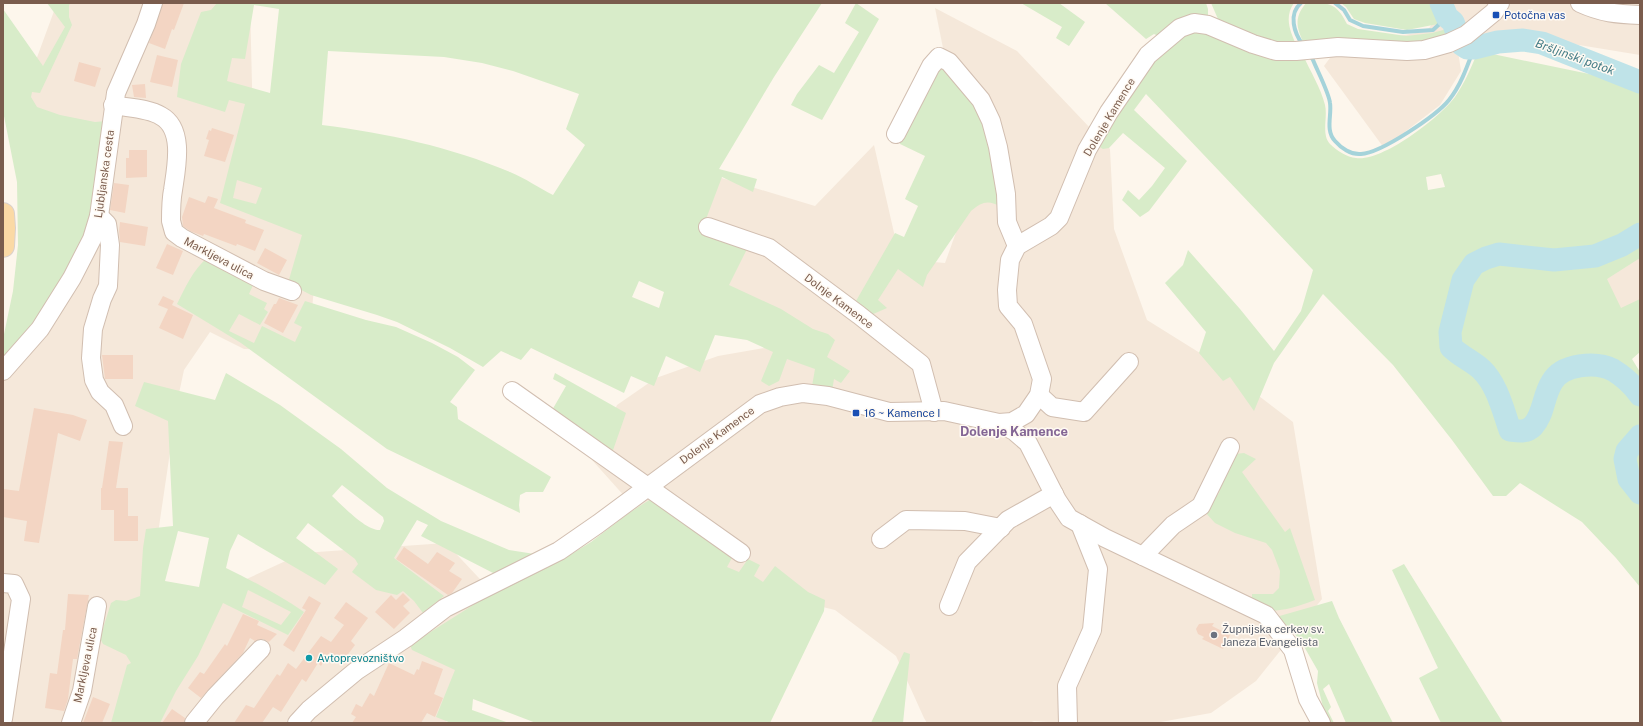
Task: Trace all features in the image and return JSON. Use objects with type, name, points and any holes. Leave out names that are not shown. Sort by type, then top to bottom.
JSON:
[{"type":"main road","points":[[3,214],[3,246]]},
{"type":"street","name":"Ljubljanska cesta","points":[[3,371],[40,329],[72,278],[92,239],[99,216],[113,105],[116,92],[146,24],[153,3]]},
{"type":"street","name":"Dolenje Kamence","points":[[1017,246],[1051,226],[1059,218],[1087,150],[1109,112],[1148,55],[1180,28],[1194,23],[1208,24],[1253,44],[1276,51],[1296,51],[1338,47],[1424,50],[1449,43],[1466,35],[1494,12],[1500,3]]},
{"type":"street","points":[[1580,3],[1598,11],[1640,15]]},
{"type":"street","points":[[896,134],[931,66],[940,57],[949,62],[981,100],[991,121],[998,147],[1006,194],[1007,222],[1017,246],[1010,260],[1007,290],[1008,306],[1023,324],[1039,366],[1042,379],[1039,395],[1026,414],[1028,443]]},
{"type":"street","name":"Markljeva ulica","points":[[113,105],[151,112],[162,116],[169,122],[175,134],[178,152],[171,221],[174,232],[182,238],[264,281],[292,291]]},
{"type":"street","points":[[99,216],[107,224],[110,245],[108,286],[102,299],[93,329],[91,358],[94,380],[100,392],[114,405],[123,426]]},
{"type":"street","name":"Dolnje Kamence","points":[[708,226],[769,248],[859,315],[921,364],[934,412]]},
{"type":"street","points":[[1039,395],[1052,407],[1084,412],[1129,362]]},
{"type":"street","points":[[512,391],[741,553]]},
{"type":"street","name":"Dolenje Kamence","points":[[296,723],[309,710],[356,671],[406,638],[444,608],[559,551],[598,524],[760,404],[780,397],[802,393],[828,396],[889,412],[944,411],[999,423],[1012,422],[1026,414]]},
{"type":"street","points":[[999,423],[1014,431],[1028,443],[1054,494],[1069,518],[1142,556],[1266,615],[1293,650],[1308,699],[1321,723]]},
{"type":"street","points":[[1142,556],[1173,525],[1201,506],[1230,447]]},
{"type":"street","points":[[949,606],[967,562],[1008,520],[1054,494]]},
{"type":"street","points":[[881,539],[906,520],[965,521],[1001,528]]},
{"type":"street","points":[[1068,723],[1068,686],[1092,630],[1098,569],[1080,524]]},
{"type":"street","points":[[3,582],[14,584],[21,599],[3,719]]},
{"type":"street","name":"Markljeva ulica","points":[[71,723],[82,690],[97,606]]},
{"type":"street","points":[[194,723],[214,697],[261,649]]},
{"type":"shaded area","points":[[57,3],[250,3],[254,166],[320,220],[311,321],[296,350],[244,349],[210,332],[184,370],[178,398],[131,716],[227,588],[303,553],[446,543],[510,611],[458,709],[445,723],[3,723],[3,378],[39,306],[25,90]]},
{"type":"shaded area","points":[[1447,3],[1640,3],[1640,55],[1499,32],[1458,51],[1461,71],[1440,105],[1384,148],[1324,66],[1338,47],[1427,31]]},
{"type":"shaded area","points":[[935,8],[1017,51],[1110,149],[1114,229],[1147,320],[1216,363],[1293,422],[1322,599],[1256,681],[1211,713],[1155,723],[1063,723],[1034,721],[1029,723],[927,723],[896,656],[835,610],[696,576],[592,460],[617,405],[656,378],[718,356],[799,342],[698,269],[703,208],[715,176],[815,206],[874,145],[900,259],[945,263],[977,174],[949,78]]},
{"type":"shaded area","points":[[1640,246],[1640,351],[1570,284]]},
{"type":"green space","points":[[47,3],[71,3],[69,5],[69,17],[72,25],[40,93],[32,92],[31,97],[37,107],[60,115],[95,122],[106,121],[87,233],[57,292],[3,364],[3,339],[13,291],[18,245],[17,182],[3,111],[3,9],[43,66],[65,27]]},
{"type":"green space","points":[[217,3],[822,3],[774,77],[719,169],[757,179],[753,192],[722,177],[703,227],[748,247],[729,285],[781,309],[813,329],[828,334],[835,340],[827,357],[850,371],[841,383],[834,379],[832,391],[812,386],[815,369],[787,359],[779,381],[769,386],[761,381],[773,352],[747,340],[715,335],[700,372],[666,356],[654,386],[631,376],[624,393],[531,348],[521,360],[501,351],[483,367],[450,348],[397,322],[311,295],[288,283],[302,235],[220,203],[245,104],[229,100],[225,112],[177,97],[181,64],[201,12],[211,10]],"holes":[[[254,5],[279,9],[270,93],[227,81],[232,58],[245,59]],[[328,51],[444,57],[482,63],[513,71],[579,94],[566,129],[585,145],[553,195],[516,174],[465,155],[418,142],[370,132],[322,125]],[[237,180],[262,188],[256,204],[233,198]],[[639,281],[664,292],[659,308],[632,297]]]},
{"type":"green space","points":[[856,3],[879,19],[822,120],[791,105],[797,94],[819,65],[834,73],[859,32],[845,23]]},
{"type":"green space","points":[[1021,3],[1059,3],[1085,22],[1069,46],[1056,38],[1062,27]]},
{"type":"green space","points":[[1105,3],[1206,3],[1208,17],[1163,38],[1154,34],[1146,39]]},
{"type":"green space","points":[[1211,3],[1294,3],[1289,14],[1289,24],[1297,46],[1262,40],[1218,19]]},
{"type":"green space","points":[[1306,3],[1331,5],[1339,11],[1347,24],[1358,29],[1406,36],[1432,33],[1447,29],[1454,38],[1443,43],[1305,46],[1298,29],[1298,19],[1299,14]]},
{"type":"green space","points":[[1341,3],[1432,3],[1433,11],[1439,19],[1438,24],[1407,30],[1365,23],[1354,19],[1346,7]]},
{"type":"green space","points":[[1194,30],[1303,55],[1318,86],[1325,105],[1325,130],[1327,140],[1339,151],[1356,158],[1381,153],[1395,146],[1437,116],[1455,97],[1476,56],[1483,52],[1628,82],[1640,87],[1640,226],[1622,238],[1589,251],[1565,253],[1502,252],[1485,254],[1477,257],[1465,269],[1460,277],[1448,318],[1446,342],[1450,353],[1458,361],[1477,373],[1486,383],[1507,435],[1519,437],[1524,436],[1534,429],[1542,420],[1548,409],[1552,390],[1559,380],[1568,375],[1586,370],[1603,371],[1614,375],[1640,402],[1640,427],[1622,453],[1623,468],[1626,480],[1640,499],[1640,587],[1616,558],[1582,522],[1520,483],[1506,496],[1493,496],[1452,440],[1393,365],[1323,294],[1274,363],[1254,411],[1230,377],[1223,381],[1199,353],[1206,332],[1165,283],[1183,265],[1188,250],[1240,309],[1274,351],[1301,311],[1313,270],[1146,94],[1134,110],[1187,161],[1149,211],[1140,217],[1122,200],[1128,190],[1139,200],[1152,186],[1165,168],[1123,133],[1109,148],[1103,149],[1098,146],[1121,103],[1137,81],[1151,64]],"holes":[[[1441,174],[1445,187],[1428,190],[1426,177]]]},
{"type":"green space","points":[[945,63],[989,123],[1002,207],[993,203],[982,203],[971,211],[927,275],[923,287],[898,269],[878,300],[887,308],[871,315],[856,301],[895,233],[904,237],[918,206],[905,199],[925,156],[900,144],[900,136],[935,67]]},
{"type":"green space","points":[[1640,239],[1640,258],[1607,279],[1621,308],[1640,299],[1640,352],[1632,359],[1640,372],[1640,384],[1631,373],[1610,363],[1590,360],[1574,360],[1551,372],[1542,387],[1541,400],[1536,417],[1526,426],[1513,425],[1507,401],[1495,378],[1484,366],[1461,350],[1456,342],[1456,326],[1461,304],[1477,267],[1500,257],[1570,263],[1596,261],[1626,249]]},
{"type":"green space","points":[[207,258],[254,283],[249,294],[267,303],[264,309],[268,312],[260,325],[239,314],[229,331],[254,343],[262,326],[295,342],[302,327],[294,323],[305,301],[366,320],[396,327],[432,343],[458,357],[475,370],[450,402],[457,407],[458,419],[551,477],[543,492],[526,492],[520,495],[520,513],[387,449],[241,343],[177,304],[193,274]]},
{"type":"green space","points":[[226,373],[280,405],[341,449],[387,488],[441,521],[509,550],[541,555],[497,575],[421,536],[428,525],[417,520],[394,558],[444,596],[423,613],[414,601],[403,591],[397,595],[376,590],[352,572],[358,564],[355,559],[308,523],[296,538],[338,569],[325,585],[238,534],[230,551],[226,568],[266,588],[304,612],[288,635],[223,603],[198,656],[176,691],[160,723],[111,723],[127,665],[131,663],[126,655],[103,644],[100,638],[111,603],[116,600],[126,601],[140,596],[143,548],[146,529],[173,526],[168,421],[135,406],[144,382],[215,400]],"holes":[[[342,485],[383,517],[384,521],[380,530],[374,529],[361,522],[332,496]],[[178,531],[209,538],[199,587],[165,581]],[[248,590],[291,612],[281,625],[242,607]]]},
{"type":"green space","points":[[555,373],[626,413],[612,453],[551,412],[566,386],[553,379]]},
{"type":"green space","points":[[1640,442],[1640,485],[1636,480],[1632,469],[1631,458]]},
{"type":"green space","points":[[1244,453],[1256,459],[1242,472],[1285,532],[1290,528],[1315,600],[1289,608],[1261,611],[1252,603],[1252,594],[1273,594],[1279,588],[1280,571],[1272,550],[1266,543],[1235,533],[1215,523],[1204,511],[1219,493],[1228,462],[1235,454]]},
{"type":"green space","points":[[654,497],[735,552],[727,567],[739,572],[748,559],[760,565],[754,576],[763,582],[775,566],[808,592],[825,600],[824,611],[770,723],[536,723],[473,699],[472,710],[509,723],[451,723],[436,717],[455,670],[412,650],[410,645],[481,600],[565,558],[591,542],[629,513]]},
{"type":"green space","points":[[1404,564],[1503,723],[1441,723],[1419,678],[1438,668],[1392,570]]},
{"type":"green space","points":[[1332,601],[1339,618],[1393,723],[1346,723],[1329,684],[1323,689],[1331,707],[1328,711],[1334,723],[1327,723],[1317,683],[1318,671],[1302,643],[1290,628],[1276,617]]},
{"type":"green space","points":[[904,652],[910,654],[903,723],[871,723]]},
{"type":"building","points":[[163,3],[184,3],[165,49],[149,43]]},
{"type":"building","points":[[157,55],[178,60],[172,87],[150,82]]},
{"type":"building","points":[[79,62],[101,68],[95,87],[74,81]]},
{"type":"building","points":[[145,84],[146,98],[134,97],[132,85]]},
{"type":"building","points":[[212,128],[234,135],[225,162],[204,156],[209,140],[206,139],[209,130],[211,131]]},
{"type":"building","points":[[129,150],[147,150],[147,177],[126,178],[126,158],[129,158]]},
{"type":"building","points":[[114,183],[129,185],[125,213],[110,210]]},
{"type":"building","points":[[208,196],[218,199],[214,208],[246,220],[245,223],[264,230],[255,251],[237,244],[236,246],[204,234],[203,236],[190,231],[183,226],[182,217],[189,197],[205,203]]},
{"type":"building","points":[[120,222],[148,227],[145,246],[120,242]]},
{"type":"building","points":[[167,244],[183,251],[173,275],[156,268]]},
{"type":"building","points":[[265,248],[287,260],[279,275],[257,263]]},
{"type":"building","points":[[163,296],[174,301],[172,305],[193,315],[183,339],[159,328],[168,309],[158,305]]},
{"type":"building","points":[[279,298],[298,305],[283,333],[264,323],[274,304],[276,304]]},
{"type":"building","points":[[102,355],[133,355],[133,379],[105,379]]},
{"type":"building","points":[[34,408],[73,415],[87,420],[80,441],[58,433],[39,543],[24,541],[27,521],[3,517],[3,489],[19,491]]},
{"type":"building","points":[[109,441],[123,442],[116,488],[128,488],[128,516],[138,516],[138,541],[114,541],[114,510],[101,510],[101,488]]},
{"type":"building","points":[[404,547],[428,564],[437,552],[455,563],[449,571],[462,579],[452,593],[448,595],[396,559]]},
{"type":"building","points":[[403,593],[410,600],[403,606],[410,613],[394,629],[375,612],[391,595],[396,600]]},
{"type":"building","points":[[68,594],[89,595],[77,659],[73,659],[68,699],[64,711],[45,708],[50,673],[57,674],[63,630],[65,630]]},
{"type":"building","points":[[309,596],[321,603],[294,652],[283,645],[306,610],[302,608]]},
{"type":"building","points":[[346,602],[368,618],[351,641],[355,645],[343,661],[330,652],[321,666],[318,663],[306,682],[302,679],[281,712],[273,707],[262,723],[234,723],[246,705],[254,708],[277,674],[280,676],[288,663],[296,669],[321,636],[331,642],[344,625],[334,618]]},
{"type":"building","points":[[243,614],[259,621],[257,625],[277,634],[269,642],[263,639],[255,641],[250,638],[243,653],[201,698],[188,688],[200,672],[204,674],[225,644],[227,646]]},
{"type":"building","name":"Župnijska cerkev sv. Janeza Evangelista","points":[[1214,623],[1212,626],[1230,635],[1223,649],[1202,639],[1204,637],[1198,634],[1196,629],[1199,624]]},
{"type":"building","points":[[422,661],[443,669],[434,694],[443,698],[435,717],[427,713],[421,723],[352,723],[356,717],[351,714],[356,704],[362,707],[370,693],[374,696],[389,663],[414,675],[417,669],[419,670]]},
{"type":"building","points":[[93,697],[110,704],[102,723],[83,723]]},
{"type":"building","points":[[172,709],[185,718],[184,723],[162,723]]},
{"type":"waterway","points":[[1301,3],[1297,7],[1294,24],[1297,35],[1303,45]]},
{"type":"waterway","points":[[1335,3],[1344,10],[1350,20],[1363,26],[1403,32],[1433,30],[1447,17]]},
{"type":"waterway","name":"Bršljinski potok","points":[[1441,3],[1447,17],[1453,22],[1461,44],[1467,48],[1474,48],[1498,42],[1523,40],[1542,43],[1640,82]]},
{"type":"waterway","points":[[1309,54],[1313,60],[1329,99],[1330,132],[1332,137],[1337,144],[1346,150],[1361,154],[1370,152],[1408,133],[1442,107],[1457,88],[1474,48]]},
{"type":"waterway","name":"Bršljinski potok","points":[[1640,234],[1622,245],[1595,256],[1554,260],[1499,254],[1474,264],[1463,280],[1450,332],[1451,347],[1474,363],[1487,375],[1499,398],[1510,430],[1525,431],[1533,426],[1537,421],[1552,382],[1563,371],[1571,368],[1589,365],[1606,367],[1624,378],[1640,395]]},
{"type":"waterway","name":"Bršljinski potok","points":[[1640,436],[1627,451],[1625,459],[1629,479],[1640,493]]},
{"type":"place","name":"Potočna vas","points":[[1496,15]]},
{"type":"place","name":"16 ~ Kamence I","points":[[856,413]]},
{"type":"place","name":"Župnijska cerkev sv. Janeza Evangelista","points":[[1214,635]]},
{"type":"place","name":"Avtoprevozništvo","points":[[309,658]]},
{"type":"district","name":"Dolenje Kamence","points":[[1014,431]]}]
